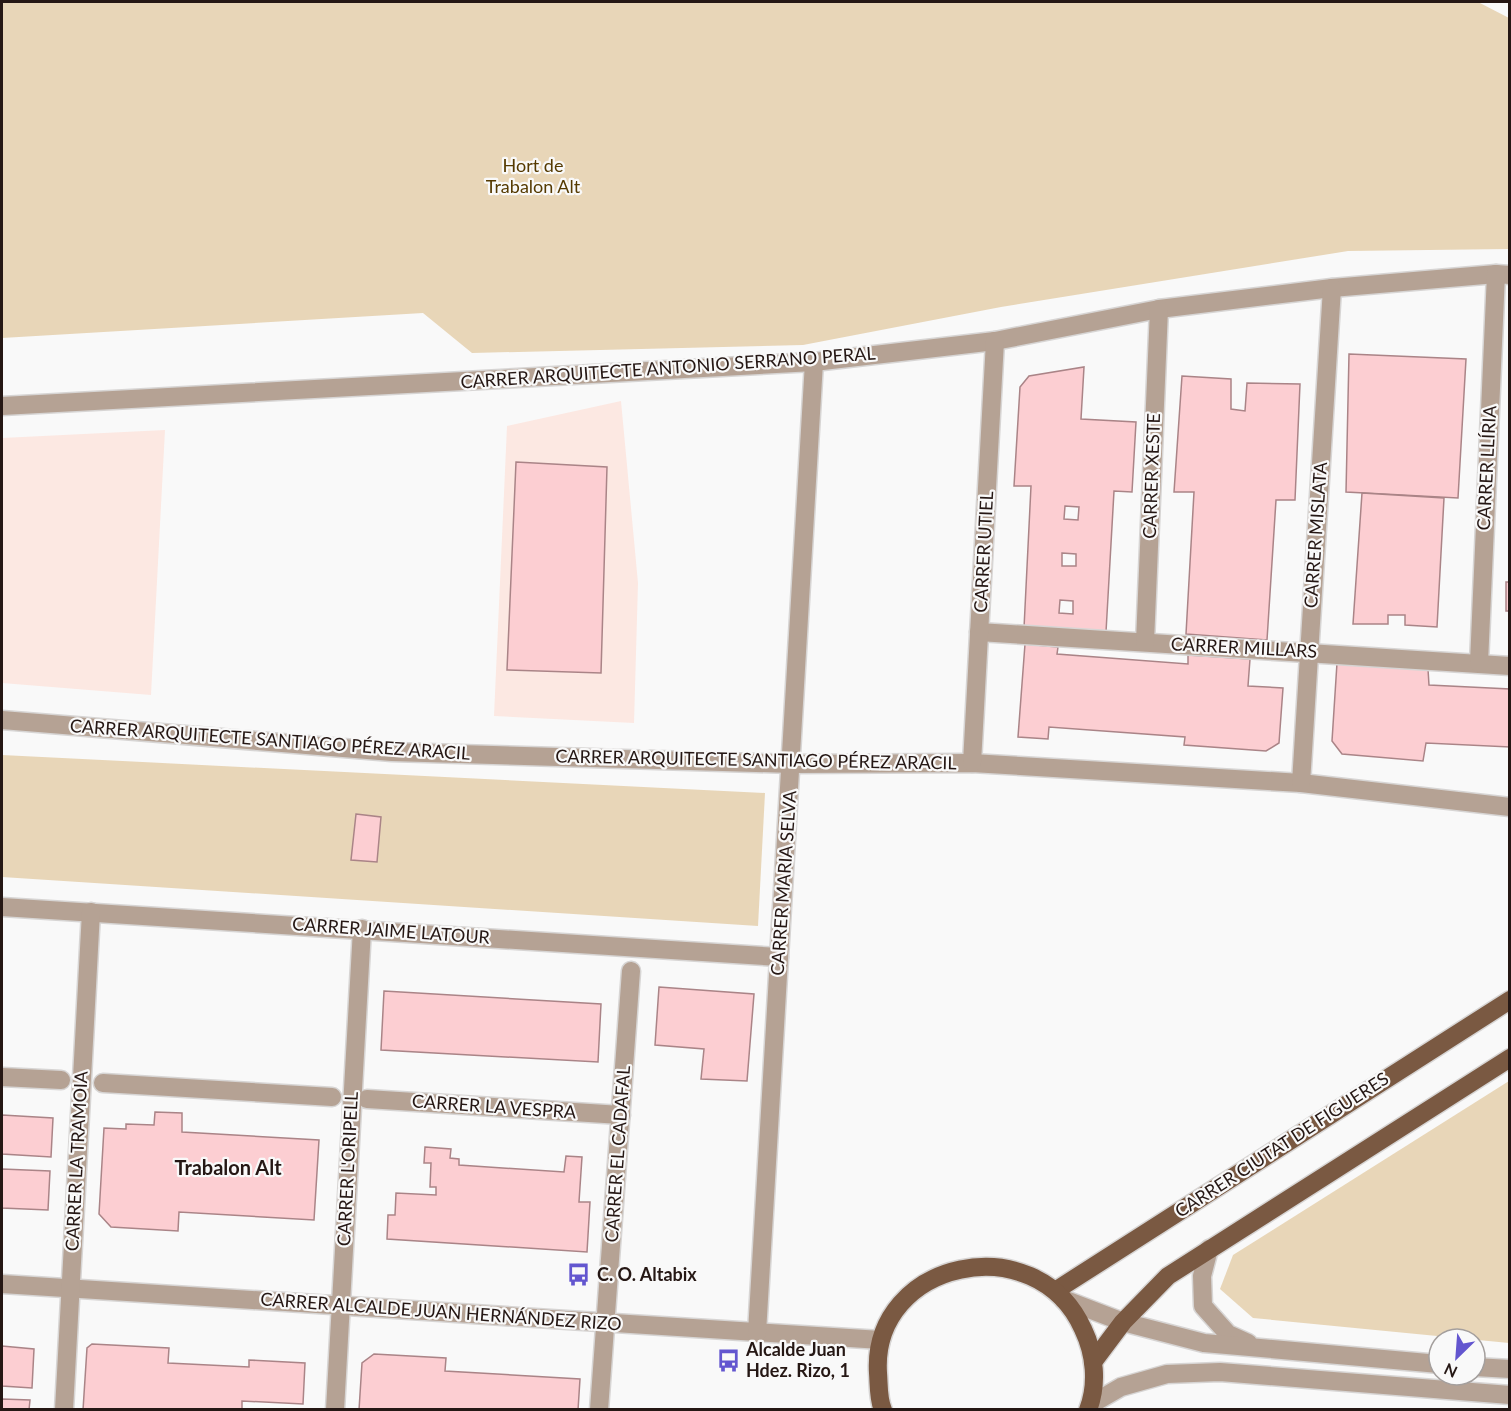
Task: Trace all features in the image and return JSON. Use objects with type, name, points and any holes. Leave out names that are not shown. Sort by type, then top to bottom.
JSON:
[{"type":"main road","name":"CARRER CIUTAT DE FIGUERES","points":[[1059,1295],[1509,1000]]},
{"type":"main road","points":[[1093,1362],[1122,1322],[1168,1276],[1509,1058]]},
{"type":"main road","points":[[878,1408],[877,1357],[881,1340],[888,1324],[905,1300],[928,1281],[958,1268],[1003,1267],[1030,1275],[1059,1295],[1079,1319],[1089,1341],[1093,1362],[1094,1378],[1089,1407]]},
{"type":"street","name":"CARRER ARQUITECTE ANTONIO SERRANO PERAL","points":[[2,406],[814,362],[995,340],[1159,309],[1332,288],[1503,274]]},
{"type":"street","name":"CARRER LLÍRIA","points":[[1479,663],[1503,274]]},
{"type":"street","name":"CARRER MISLATA","points":[[1301,783],[1332,288]]},
{"type":"street","name":"CARRER XESTE","points":[[1145,642],[1159,309]]},
{"type":"street","name":"CARRER UTIEL","points":[[972,763],[995,340]]},
{"type":"street","name":"CARRER MARIA SELVA","points":[[757,1333],[814,362]]},
{"type":"street","name":"CARRER MILLARS","points":[[979,632],[1509,666]]},
{"type":"street","name":"CARRER ARQUITECTE SANTIAGO PÉREZ ARACIL","points":[[2,720],[392,752],[792,764],[972,763],[1301,783],[1509,807]]},
{"type":"street","name":"CARRER JAIME LATOUR","points":[[2,907],[779,957]]},
{"type":"street","name":"CARRER LA TRAMOIA","points":[[64,1410],[91,912]]},
{"type":"street","name":"CARRER L'ORIPELL","points":[[335,1410],[362,929]]},
{"type":"street","name":"CARRER EL CADAFAL","points":[[598,1410],[631,971]]},
{"type":"street","points":[[2,1077],[61,1080]]},
{"type":"street","points":[[103,1083],[332,1098]]},
{"type":"street","name":"CARRER LA VESPRA","points":[[367,1099],[621,1115]]},
{"type":"street","points":[[1209,1249],[1202,1276],[1203,1306],[1228,1334],[1263,1350]]},
{"type":"street","name":"CARRER ALCALDE JUAN HERNÁNDEZ RIZO","points":[[2,1284],[881,1340]]},
{"type":"street","points":[[1059,1295],[1122,1322],[1204,1343],[1427,1363]]},
{"type":"street","points":[[1487,1368],[1509,1369]]},
{"type":"street","points":[[1089,1407],[1121,1388],[1167,1374],[1220,1372],[1509,1395]]},
{"type":"shaded area","points":[[621,401],[638,583],[634,723],[494,716],[507,426]]},
{"type":"shaded area","points":[[165,430],[151,695],[2,683],[2,438]]},
{"type":"green space","name":"Hort de Trabalon Alt","points":[[2,2],[1478,2],[1509,18],[1509,249],[1348,251],[1001,307],[803,345],[472,353],[423,313],[2,338]]},
{"type":"green space","points":[[2,755],[765,793],[758,926],[2,877]]},
{"type":"green space","points":[[1509,1081],[1509,1343],[1487,1341],[1487,1327],[1427,1327],[1427,1335],[1253,1318],[1220,1289],[1233,1255]]},
{"type":"building","points":[[1349,354],[1466,359],[1458,498],[1346,492]]},
{"type":"building","points":[[1084,367],[1081,419],[1136,422],[1132,492],[1114,491],[1106,632],[1024,628],[1031,486],[1014,486],[1020,387],[1029,376]],"holes":[[[1065,506],[1079,507],[1078,520],[1064,519]],[[1062,553],[1076,554],[1076,566],[1062,566]],[[1060,600],[1073,601],[1073,614],[1059,613]]]},
{"type":"building","points":[[1182,376],[1231,379],[1231,409],[1245,411],[1247,383],[1300,384],[1295,500],[1276,500],[1267,640],[1186,634],[1194,492],[1174,492]]},
{"type":"building","points":[[516,462],[607,467],[601,673],[507,670]]},
{"type":"building","points":[[1362,493],[1444,498],[1437,627],[1405,625],[1405,615],[1388,615],[1388,624],[1353,624]]},
{"type":"building","points":[[1506,582],[1510,582],[1510,611],[1506,611]]},
{"type":"building","points":[[1025,644],[1058,647],[1057,654],[1188,664],[1188,655],[1250,659],[1248,686],[1283,688],[1279,743],[1266,751],[1184,745],[1185,737],[1049,727],[1048,739],[1018,737]]},
{"type":"building","points":[[1337,663],[1428,669],[1429,685],[1510,689],[1510,747],[1426,743],[1423,761],[1342,754],[1332,741]]},
{"type":"building","points":[[356,814],[381,817],[377,862],[351,860]]},
{"type":"building","points":[[659,987],[754,994],[747,1081],[701,1079],[704,1049],[655,1045]]},
{"type":"building","points":[[384,991],[601,1004],[598,1062],[381,1050]]},
{"type":"building","points":[[155,1112],[182,1113],[182,1132],[319,1140],[314,1220],[179,1212],[178,1231],[111,1227],[99,1214],[104,1128],[126,1129],[126,1124],[154,1125]]},
{"type":"building","points":[[2,1115],[53,1118],[51,1157],[2,1154]]},
{"type":"building","points":[[425,1147],[451,1149],[450,1158],[459,1159],[459,1165],[564,1172],[566,1156],[582,1157],[579,1202],[590,1202],[587,1252],[387,1239],[388,1215],[395,1215],[396,1193],[436,1195],[436,1187],[430,1187],[431,1163],[424,1163]]},
{"type":"building","points":[[2,1169],[50,1171],[48,1210],[2,1208]]},
{"type":"building","points":[[92,1344],[169,1348],[168,1363],[249,1367],[249,1360],[305,1363],[303,1404],[242,1401],[242,1410],[83,1410],[87,1348]]},
{"type":"building","points":[[2,1346],[34,1349],[32,1388],[2,1386]]},
{"type":"building","points":[[374,1354],[446,1358],[445,1371],[580,1379],[578,1410],[359,1410],[362,1363]]},
{"type":"building","points":[[2,1399],[30,1400],[29,1410],[2,1410]]},
{"type":"place","name":"C. O. Altabix","points":[[579,1275]]},
{"type":"place","name":"Alcalde Juan Hdez. Rizo, 1","points":[[728,1360]]},
{"type":"district","name":"Trabalon Alt","points":[[228,1168]]}]
